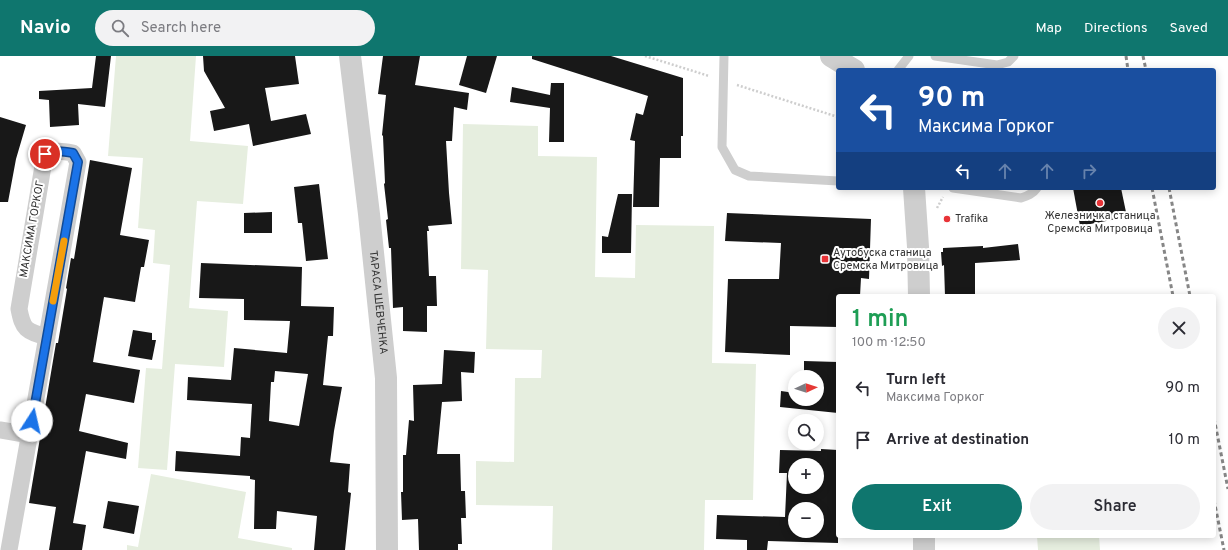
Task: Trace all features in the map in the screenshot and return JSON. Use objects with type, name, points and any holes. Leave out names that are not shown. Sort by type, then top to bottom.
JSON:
[{"type":"street","name":"ТАРАСА ШЕВЧЕНКА","points":[[350,56],[369,214],[386,378],[387,550]]},
{"type":"street","points":[[831,56],[851,68]]},
{"type":"street","name":"МАКСИМА ГОРКОГ","points":[[9,550],[30,435],[78,162],[73,153],[59,150],[45,154],[19,309],[21,321],[26,329],[35,334],[47,337]]},
{"type":"street","points":[[914,190],[918,247],[919,294]]},
{"type":"street","points":[[0,430],[30,435]]},
{"type":"street","points":[[924,538],[924,550]]},
{"type":"lane","points":[[724,56],[722,147],[735,170],[749,176],[836,181]]},
{"type":"lane","points":[[900,68],[911,56]]},
{"type":"lane","points":[[935,56],[997,65],[1008,62],[1014,56]]},
{"type":"lane","points":[[967,190],[1021,198],[1036,190]]},
{"type":"path","points":[[645,56],[836,116]]},
{"type":"green space","points":[[116,56],[196,56],[190,141],[248,146],[243,204],[197,201],[189,308],[228,311],[224,367],[175,364],[167,470],[138,468],[146,368],[162,369],[170,265],[153,263],[155,230],[138,228],[143,158],[108,156]]},
{"type":"green space","points":[[463,124],[538,126],[538,156],[597,157],[595,277],[635,278],[636,225],[714,226],[712,363],[756,364],[753,500],[705,500],[704,550],[552,550],[553,506],[476,505],[476,461],[514,462],[515,378],[541,378],[542,350],[486,349],[488,270],[461,269]]},
{"type":"green space","points":[[151,474],[246,492],[238,538],[292,548],[292,550],[127,550],[127,545],[138,547]]},
{"type":"green space","points":[[1037,538],[1099,538],[1100,550],[1038,550]]},
{"type":"building","points":[[96,56],[111,56],[105,107],[78,104],[79,125],[50,127],[49,100],[39,99],[39,91],[92,88]]},
{"type":"building","points":[[203,56],[295,56],[299,84],[265,88],[271,121],[306,114],[311,134],[253,146],[249,124],[214,131],[210,111],[225,108],[204,71]]},
{"type":"building","points":[[383,56],[420,56],[415,85],[469,93],[467,110],[454,107],[452,141],[446,141],[452,224],[428,226],[429,231],[427,231],[429,276],[436,276],[437,306],[427,306],[427,332],[403,331],[403,307],[393,308],[391,248],[389,248],[386,220],[388,219],[384,184],[382,135],[386,95],[378,94]]},
{"type":"building","points":[[467,56],[497,56],[486,93],[459,85]]},
{"type":"building","points":[[532,56],[611,56],[683,78],[683,136],[681,136],[681,158],[660,158],[659,207],[633,207],[635,141],[630,140],[636,113],[643,115],[648,96],[532,59]]},
{"type":"building","points":[[551,83],[564,83],[564,142],[549,142],[550,108],[510,102],[512,87],[550,95]]},
{"type":"building","points":[[0,117],[26,125],[16,159],[8,202],[0,202]]},
{"type":"building","points":[[90,160],[132,168],[120,235],[149,240],[144,267],[141,267],[135,302],[104,297],[93,362],[140,370],[134,403],[86,394],[79,431],[128,443],[126,459],[86,451],[73,523],[86,525],[82,550],[49,550],[56,507],[29,503],[56,343],[58,343],[71,258],[74,259]]},
{"type":"building","points":[[319,184],[328,259],[306,261],[302,223],[298,223],[294,187]]},
{"type":"building","name":"Железничка станица Сремска Митровица","points":[[1073,190],[1121,190],[1127,217],[1080,226]]},
{"type":"building","points":[[618,194],[632,194],[631,253],[602,253],[602,236],[608,237]]},
{"type":"building","points":[[272,212],[272,233],[244,233],[244,213]]},
{"type":"building","points":[[727,213],[871,219],[869,279],[861,278],[860,294],[836,294],[836,327],[790,326],[790,355],[725,352],[728,279],[779,279],[781,243],[725,241]]},
{"type":"building","points":[[1018,244],[1020,260],[975,263],[975,294],[945,294],[944,265],[942,266],[941,252],[943,252],[943,248],[983,246],[983,248]]},
{"type":"building","points":[[201,263],[302,267],[301,306],[334,307],[333,336],[328,336],[323,385],[342,387],[330,462],[350,464],[348,492],[351,493],[345,550],[314,550],[317,516],[277,511],[276,529],[254,529],[255,480],[250,479],[250,476],[175,471],[176,451],[240,456],[241,437],[250,438],[252,404],[187,400],[188,377],[231,380],[234,348],[287,353],[290,321],[244,320],[244,299],[199,298]],"holes":[[[275,371],[308,374],[299,426],[269,421],[271,382],[274,382]]]},
{"type":"building","points":[[133,330],[152,333],[152,340],[156,340],[152,360],[128,356]]},
{"type":"building","points":[[444,350],[475,352],[474,373],[461,372],[462,401],[442,402],[437,454],[460,454],[461,491],[465,491],[466,518],[461,518],[462,544],[458,544],[458,550],[419,550],[418,519],[402,520],[401,492],[403,492],[403,455],[406,455],[409,420],[414,421],[413,385],[442,384]]},
{"type":"building","points":[[804,361],[836,362],[836,413],[780,407],[781,391],[788,392],[788,406],[824,406],[824,370],[804,370]]},
{"type":"building","points":[[780,450],[836,450],[836,538],[838,538],[838,543],[768,541],[767,550],[747,550],[747,540],[716,539],[717,515],[785,517],[787,473],[779,473]]},
{"type":"building","points":[[108,501],[139,506],[134,534],[103,528]]},
{"type":"railway","points":[[1126,56],[1128,68]]},
{"type":"railway","points":[[1143,56],[1146,68]]},
{"type":"railway","points":[[1152,190],[1173,294]]},
{"type":"railway","points":[[1169,190],[1190,294]]},
{"type":"railway","points":[[1216,428],[1228,489]]},
{"type":"railway","points":[[1216,510],[1224,550]]},
{"type":"slow traffic","points":[[53,301],[64,241]]},
{"type":"place","name":"Железничка станица Сремска Митровица","points":[[1100,203]]},
{"type":"place","name":"Trafika","points":[[947,219]]},
{"type":"place","name":"Аутобуска станица Сремска Митровица","points":[[825,259]]},
{"type":"route","points":[[32,421],[78,162],[73,153],[59,150],[45,154]]}]
